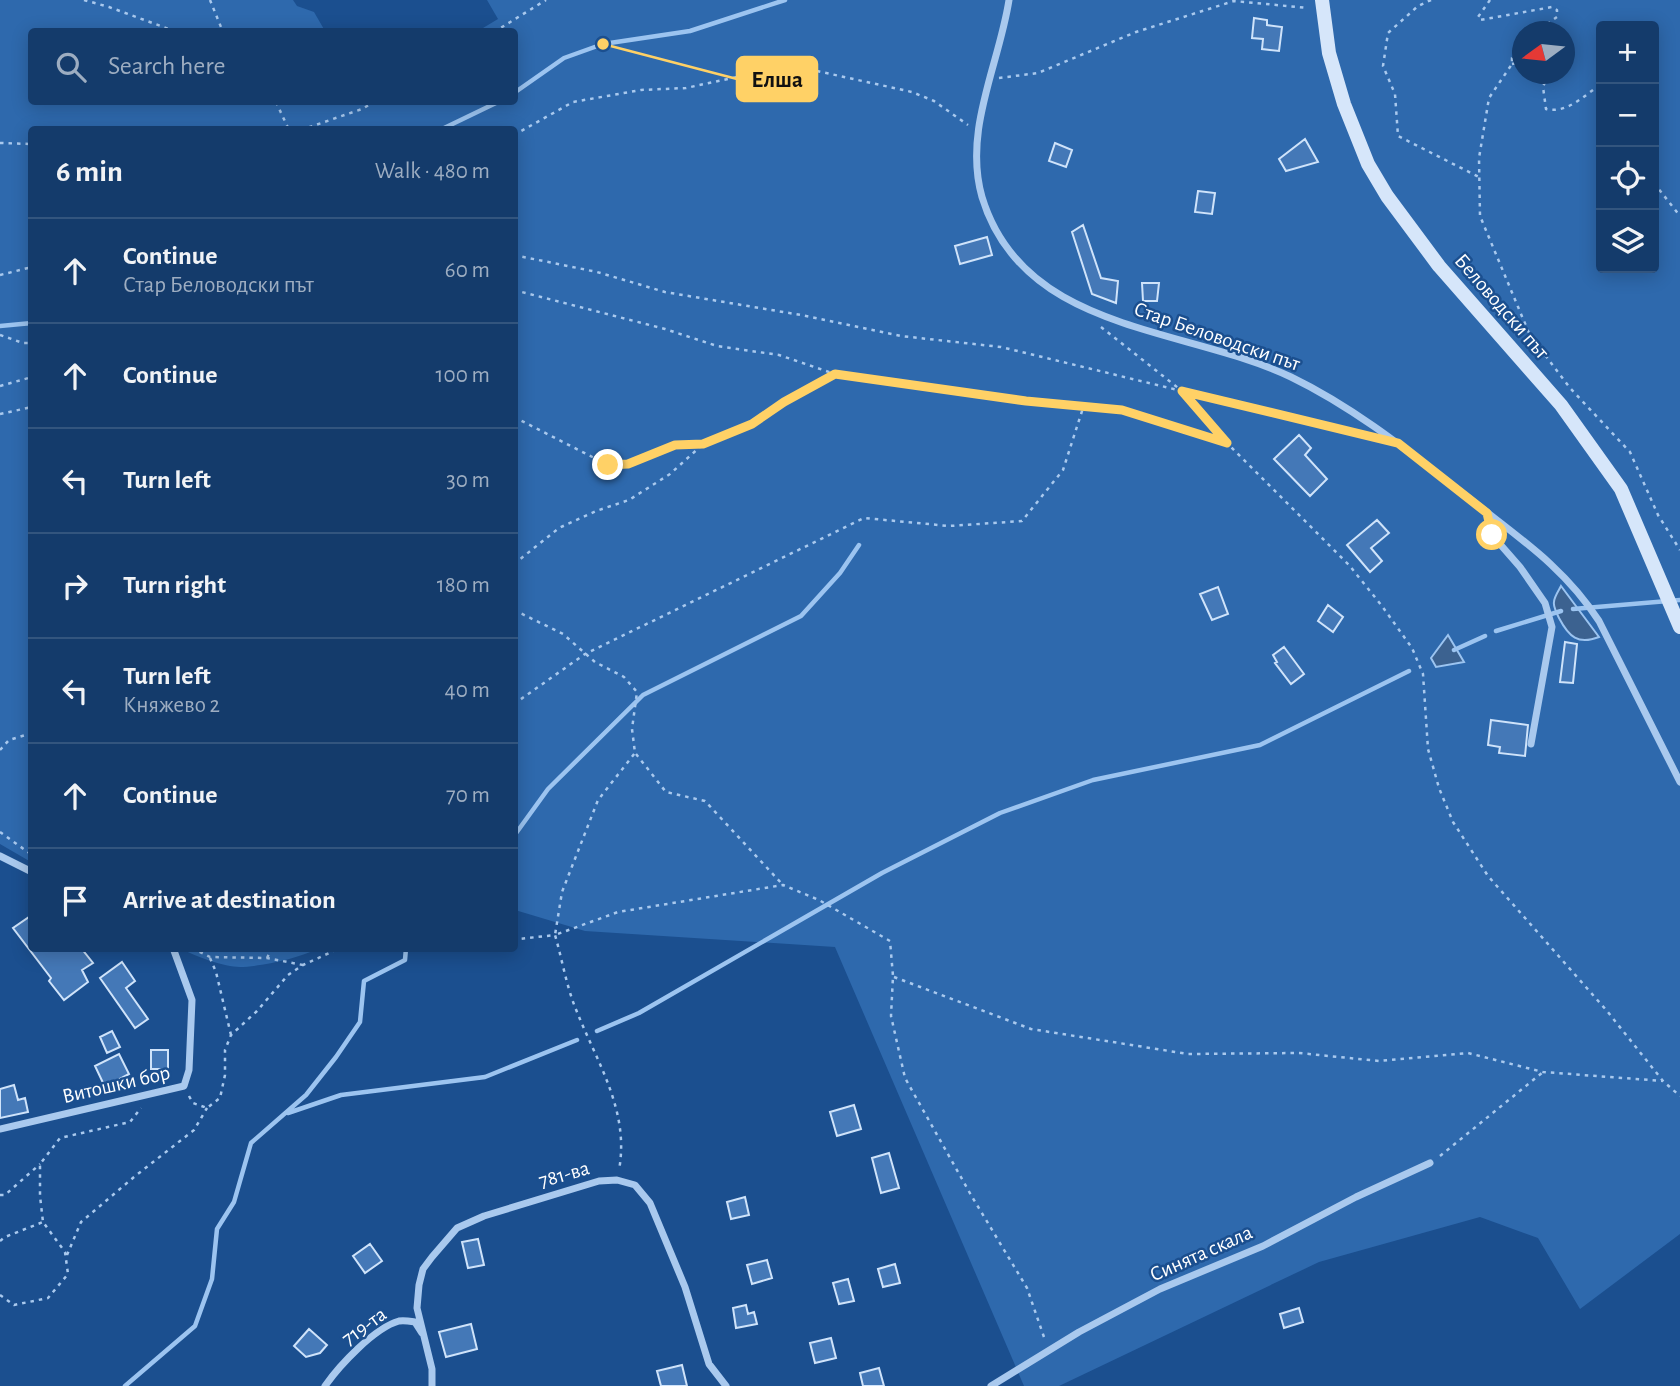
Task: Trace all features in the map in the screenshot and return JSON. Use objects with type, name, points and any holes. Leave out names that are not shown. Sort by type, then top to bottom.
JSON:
[{"type":"street","name":"Стар Беловодски път","points":[[1009,0],[982,105],[976,160],[982,194],[990,217],[1015,259],[1037,280],[1065,300],[1110,318],[1290,376],[1345,407],[1398,443],[1548,559],[1584,598],[1599,621],[1680,782]]},
{"type":"street","name":"Беловодски път","points":[[1323,5],[1329,53],[1344,104],[1368,164],[1387,197],[1438,266],[1561,405],[1621,489],[1680,627]]},
{"type":"street","points":[[1487,513],[1492,535],[1545,603],[1552,627],[1531,744]]},
{"type":"street","points":[[0,856],[28,870]]},
{"type":"street","name":"Витошки бор","points":[[0,1129],[184,1086],[189,1070],[192,1000],[174,952]]},
{"type":"street","name":"Синята скала","points":[[991,1386],[1079,1332],[1160,1289],[1263,1246],[1356,1196],[1430,1163]]},
{"type":"street","name":"781-ва","points":[[432,1386],[432,1368],[417,1308],[421,1277],[423,1269],[457,1228],[484,1216],[599,1181],[617,1180],[635,1185],[650,1203],[685,1287],[709,1364],[726,1386]]},
{"type":"street","name":"719-та","points":[[325,1386],[336,1370],[388,1326],[401,1320],[415,1322],[426,1340]]},
{"type":"path","points":[[84,0],[109,6],[167,28]]},
{"type":"path","points":[[210,0],[221,28]]},
{"type":"path","points":[[500,28],[546,0]]},
{"type":"path","points":[[1430,0],[1418,6],[1388,33],[1384,66],[1395,94],[1398,136],[1479,177]]},
{"type":"path","points":[[1490,0],[1478,17],[1480,20],[1552,7],[1558,10],[1557,17],[1551,21]]},
{"type":"path","points":[[989,80],[1038,73],[1136,32],[1234,1],[1323,5]]},
{"type":"path","points":[[1512,64],[1489,98],[1479,158],[1480,216],[1526,329],[1570,388],[1630,452],[1658,515],[1680,550]]},
{"type":"path","points":[[518,133],[573,102],[641,90],[686,88],[769,70],[817,71],[912,92],[934,101],[979,134]]},
{"type":"path","points":[[1544,84],[1546,109],[1556,111],[1568,107],[1596,87]]},
{"type":"path","points":[[277,105],[287,126]]},
{"type":"path","points":[[313,126],[369,105]]},
{"type":"path","points":[[0,143],[28,144]]},
{"type":"path","points":[[1659,189],[1680,216]]},
{"type":"path","points":[[518,256],[597,272],[665,292],[901,335],[1000,347],[1372,437]]},
{"type":"path","points":[[0,275],[28,268]]},
{"type":"path","points":[[518,291],[665,329],[717,346],[779,355],[835,374],[1026,401],[1122,410],[1227,443]]},
{"type":"path","points":[[1097,324],[1182,391],[1227,443],[1349,565],[1390,616],[1412,648],[1423,674],[1428,749],[1439,788],[1453,822],[1489,876],[1607,1011],[1663,1081],[1680,1096]]},
{"type":"path","points":[[0,335],[28,343]]},
{"type":"path","points":[[518,561],[559,528],[629,500],[670,474],[703,444],[752,424],[784,402],[835,374]]},
{"type":"path","points":[[0,386],[28,378]]},
{"type":"path","points":[[518,701],[585,654],[864,518],[949,526],[1022,521],[1063,470],[1084,406]]},
{"type":"path","points":[[0,414],[28,408]]},
{"type":"path","points":[[518,419],[608,465],[628,464],[675,445],[703,444]]},
{"type":"path","points":[[518,612],[563,634],[585,654],[624,677],[637,692],[632,729],[635,753],[666,792],[705,801],[783,885],[820,900],[890,941],[893,976],[891,1016],[905,1078],[1027,1288],[1049,1351]]},
{"type":"path","points":[[0,750],[9,740],[28,734]]},
{"type":"path","points":[[617,1180],[623,1148],[614,1099],[574,1005],[555,935],[562,892],[598,800],[635,753]]},
{"type":"path","points":[[0,832],[28,852]]},
{"type":"path","points":[[518,938],[555,935],[618,912],[783,885]]},
{"type":"path","points":[[200,952],[210,957],[267,958],[303,965]]},
{"type":"path","points":[[267,958],[270,952]]},
{"type":"path","points":[[66,1258],[81,1222],[194,1130],[207,1108],[220,1098],[225,1075],[225,1050],[231,1035],[257,1011],[288,975],[331,952]]},
{"type":"path","points":[[210,957],[231,1035]]},
{"type":"path","points":[[893,976],[1031,1029],[1188,1054],[1299,1053],[1379,1061],[1468,1053],[1543,1072],[1663,1081]]},
{"type":"path","points":[[1430,1163],[1543,1072]]},
{"type":"path","points":[[184,1086],[192,1103],[207,1108]]},
{"type":"path","points":[[0,1195],[5,1195],[40,1164],[60,1138],[130,1122],[153,1093]]},
{"type":"path","points":[[0,1295],[14,1305],[48,1298],[68,1274],[65,1252],[43,1222],[40,1164]]},
{"type":"path","points":[[0,1241],[43,1222]]},
{"type":"shaded area","points":[[0,0],[293,0],[297,6],[314,12],[323,28],[28,28],[28,105],[518,105],[518,28],[483,28],[498,19],[487,0],[1680,0],[1680,1234],[1580,1309],[1538,1238],[1480,1217],[1319,1262],[1059,1386],[1024,1386],[835,947],[585,931],[518,911],[518,126],[28,126],[28,860],[0,844]]},
{"type":"shaded area","points":[[1561,586],[1599,637],[1580,640],[1567,630],[1554,606]]},
{"type":"shaded area","points":[[1448,635],[1464,662],[1436,667],[1431,658]]},
{"type":"shaded area","points":[[188,952],[309,952],[279,961],[240,967]]},
{"type":"building","points":[[1254,18],[1267,20],[1267,25],[1282,27],[1279,51],[1262,49],[1263,39],[1252,38]]},
{"type":"building","points":[[1305,139],[1318,162],[1286,171],[1279,159]]},
{"type":"building","points":[[1055,143],[1072,150],[1066,167],[1049,161]]},
{"type":"building","points":[[1198,191],[1215,193],[1212,214],[1195,212]]},
{"type":"building","points":[[1083,225],[1101,278],[1118,281],[1116,303],[1092,294],[1072,232]]},
{"type":"building","points":[[987,237],[992,255],[960,264],[955,246]]},
{"type":"building","points":[[1142,283],[1159,283],[1157,301],[1143,301]]},
{"type":"building","points":[[1299,435],[1311,448],[1305,455],[1327,479],[1310,496],[1274,459]]},
{"type":"building","points":[[1377,520],[1389,533],[1371,548],[1382,561],[1370,572],[1347,545]]},
{"type":"building","points":[[1218,587],[1228,614],[1212,620],[1200,594]]},
{"type":"building","points":[[1328,605],[1343,617],[1333,632],[1318,621]]},
{"type":"building","points":[[1565,642],[1577,644],[1573,683],[1560,682]]},
{"type":"building","points":[[1284,647],[1304,674],[1291,684],[1275,663],[1277,662],[1273,655]]},
{"type":"building","points":[[1491,720],[1528,725],[1525,756],[1499,753],[1500,747],[1488,745]]},
{"type":"building","points":[[28,918],[28,948],[13,928]]},
{"type":"building","points":[[31,952],[84,952],[93,963],[82,970],[88,982],[64,1000],[49,981],[51,978]]},
{"type":"building","points":[[122,962],[135,981],[126,988],[148,1019],[135,1028],[100,978]]},
{"type":"building","points":[[112,1031],[120,1047],[107,1053],[100,1037]]},
{"type":"building","points":[[151,1050],[168,1050],[168,1069],[151,1069]]},
{"type":"building","points":[[119,1054],[129,1074],[105,1087],[95,1066]]},
{"type":"building","points":[[14,1085],[18,1100],[25,1098],[28,1112],[0,1118],[0,1089]]},
{"type":"building","points":[[854,1105],[861,1129],[837,1136],[830,1112]]},
{"type":"building","points":[[889,1153],[899,1188],[881,1193],[872,1158]]},
{"type":"building","points":[[745,1197],[749,1215],[731,1219],[727,1202]]},
{"type":"building","points":[[478,1239],[484,1265],[468,1268],[462,1242]]},
{"type":"building","points":[[370,1244],[382,1261],[365,1273],[353,1256]]},
{"type":"building","points":[[767,1260],[772,1278],[752,1284],[747,1265]]},
{"type":"building","points":[[895,1264],[900,1283],[883,1287],[878,1269]]},
{"type":"building","points":[[848,1279],[854,1301],[839,1304],[833,1283]]},
{"type":"building","points":[[746,1305],[748,1314],[754,1312],[757,1324],[736,1328],[733,1308]]},
{"type":"building","points":[[1299,1308],[1303,1322],[1284,1328],[1280,1314]]},
{"type":"building","points":[[471,1324],[477,1349],[446,1357],[439,1332]]},
{"type":"building","points":[[309,1329],[327,1345],[320,1353],[306,1357],[294,1346]]},
{"type":"building","points":[[831,1338],[836,1358],[815,1363],[810,1343]]},
{"type":"building","points":[[682,1365],[687,1386],[661,1386],[657,1371]]},
{"type":"building","points":[[879,1368],[884,1386],[863,1386],[860,1373]]},
{"type":"waterway","points":[[518,90],[564,58],[603,44],[690,31],[785,0]]},
{"type":"waterway","points":[[448,126],[492,105]]},
{"type":"waterway","points":[[0,326],[28,323]]},
{"type":"waterway","points":[[518,830],[548,789],[643,695],[801,616],[840,573],[859,545]]},
{"type":"waterway","points":[[1573,609],[1680,600]]},
{"type":"waterway","points":[[1496,631],[1561,611]]},
{"type":"waterway","points":[[1454,650],[1485,636]]},
{"type":"waterway","points":[[597,1031],[639,1013],[882,873],[1000,813],[1093,780],[1260,745],[1409,671]]},
{"type":"waterway","points":[[125,1386],[195,1326],[212,1279],[217,1229],[234,1202],[251,1143],[306,1095],[336,1057],[360,1022],[364,981],[405,960],[406,952]]},
{"type":"waterway","points":[[288,1113],[341,1095],[485,1077],[577,1040]]},
{"type":"place","name":"Елша","points":[[603,44]]},
{"type":"route","points":[[608,465],[628,464],[675,445],[703,444],[752,424],[784,402],[835,374],[1026,401],[1122,410],[1227,443],[1182,391],[1398,443],[1487,513],[1492,535]]}]
